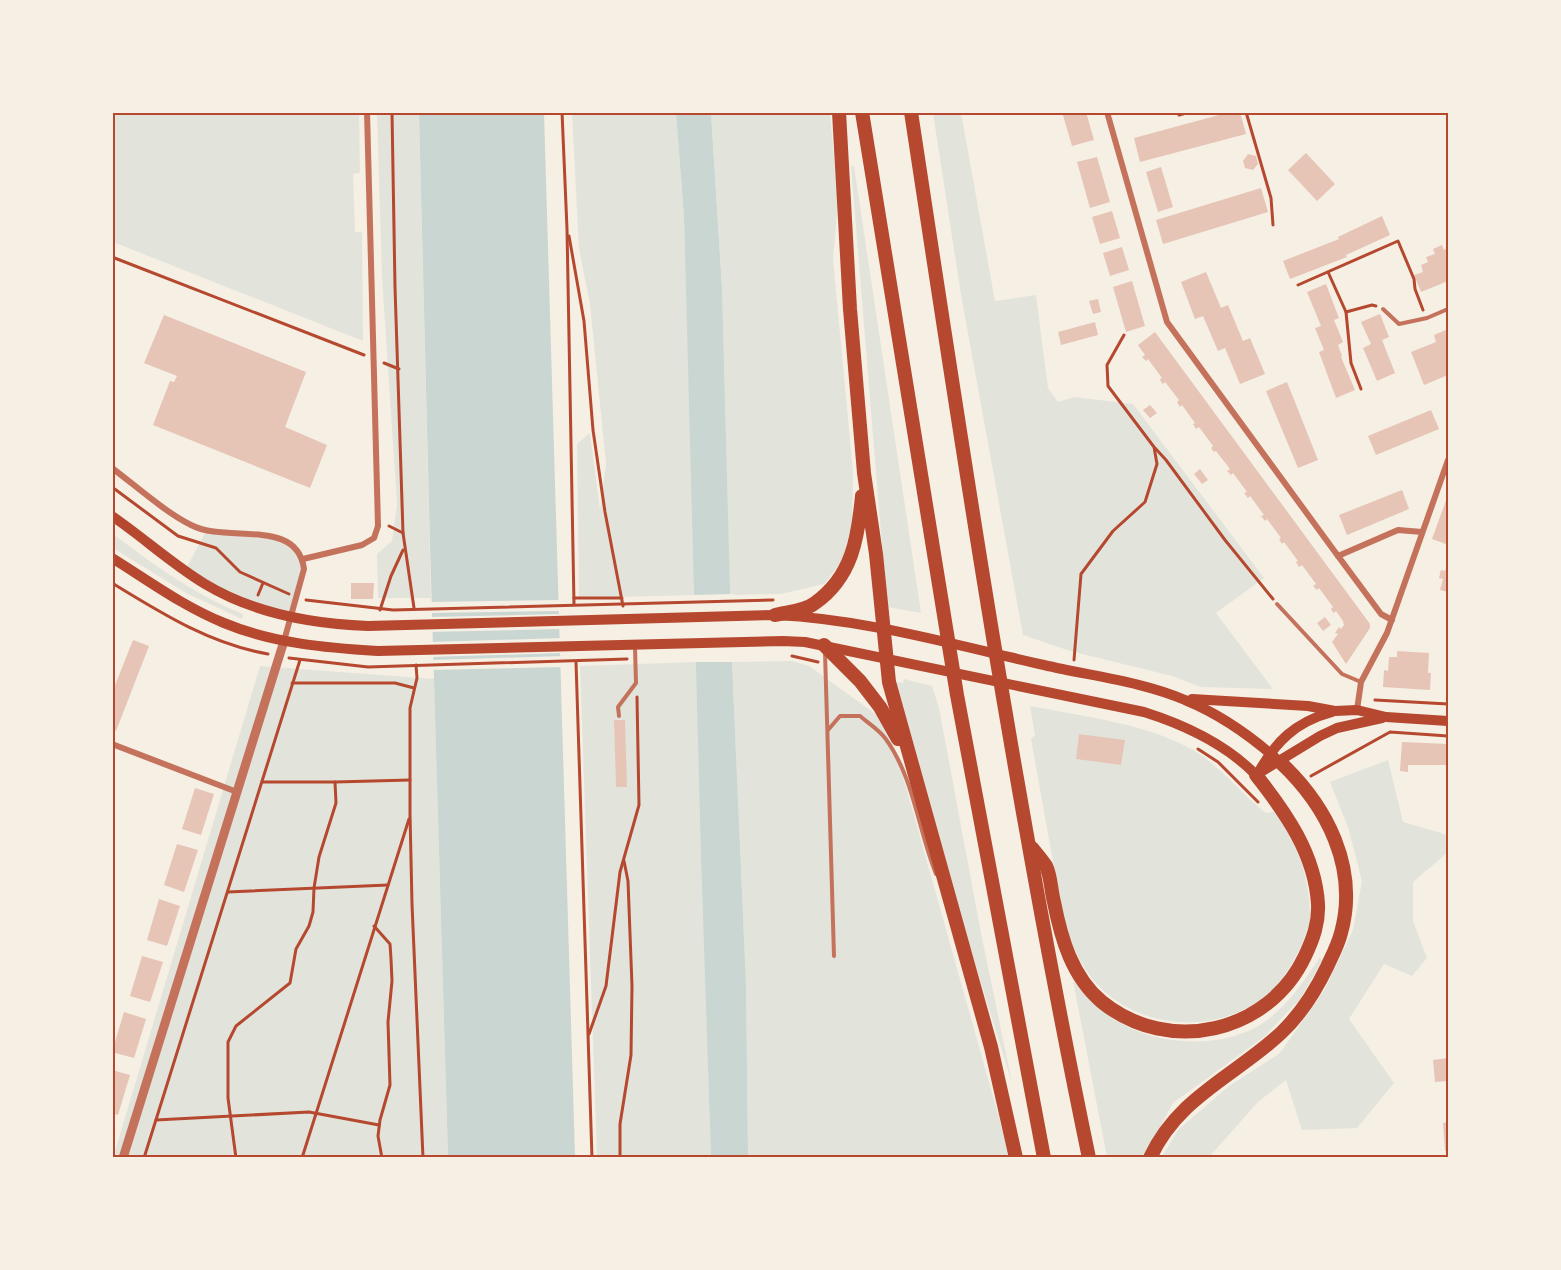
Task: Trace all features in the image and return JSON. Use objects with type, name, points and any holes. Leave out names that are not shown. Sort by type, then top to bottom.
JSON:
[{"type":"highway","points":[[839,112],[850,309],[864,473],[876,554],[889,682],[991,1047],[1016,1158]]},
{"type":"highway","points":[[862,112],[957,695],[1044,1158]]},
{"type":"highway","points":[[911,112],[965,472],[1004,706],[1089,1158]]},
{"type":"highway","points":[[769,615],[814,604],[844,572],[858,535],[864,473]]},
{"type":"highway","points":[[824,645],[860,681],[880,707],[910,760]]},
{"type":"highway","points":[[1150,1158],[1169,1127],[1193,1101],[1265,1047],[1294,1020],[1318,985],[1336,946],[1344,918],[1346,898],[1343,864],[1329,826],[1301,782],[1280,762]]},
{"type":"highway","points":[[1029,843],[1047,868],[1059,926],[1066,947],[1077,972],[1092,992],[1113,1009],[1146,1026],[1181,1032],[1215,1029],[1236,1023],[1252,1015],[1281,992],[1301,966],[1317,927],[1318,905],[1310,863],[1295,829],[1256,775]]},
{"type":"main road","points":[[112,516],[169,560],[208,585],[233,597],[292,616],[348,625],[769,615],[833,619],[1107,679],[1182,699],[1230,722],[1280,762]]},
{"type":"main road","points":[[112,558],[171,596],[222,622],[284,641],[346,649],[409,650],[764,641],[794,641],[824,645],[1153,715],[1209,739],[1246,764],[1256,775]]},
{"type":"main road","points":[[1182,699],[1308,706],[1335,711]]},
{"type":"main road","points":[[1256,775],[1277,742],[1314,717],[1358,705],[1386,717]]},
{"type":"main road","points":[[1256,775],[1337,728],[1386,717],[1449,721]]},
{"type":"street","points":[[303,559],[368,542],[376,532],[378,520],[367,112]]},
{"type":"street","points":[[1107,112],[1167,322],[1381,614],[1392,620]]},
{"type":"street","points":[[1358,705],[1361,682],[1382,646],[1449,460]]},
{"type":"street","points":[[112,468],[190,525],[205,530],[284,539],[298,549],[303,559],[304,569],[298,598],[123,1158]]},
{"type":"street","points":[[1338,556],[1398,530],[1422,532]]},
{"type":"street","points":[[112,744],[237,792]]},
{"type":"lane","points":[[1383,309],[1399,324],[1427,318],[1449,309]]},
{"type":"lane","points":[[1277,604],[1342,674],[1361,682]]},
{"type":"lane","points":[[619,716],[618,706],[636,683],[635,644]]},
{"type":"lane","points":[[824,645],[834,956]]},
{"type":"lane","points":[[828,731],[840,716],[860,716],[884,737],[905,776],[927,852],[958,927]]},
{"type":"path","points":[[392,112],[403,533],[414,597]]},
{"type":"path","points":[[562,112],[567,229],[575,610]]},
{"type":"path","points":[[1179,116],[1190,112]]},
{"type":"path","points":[[1246,112],[1271,198],[1273,225]]},
{"type":"path","points":[[567,229],[584,321],[593,430],[624,619]]},
{"type":"path","points":[[1298,285],[1398,241],[1427,318]]},
{"type":"path","points":[[112,257],[399,369]]},
{"type":"path","points":[[1328,272],[1346,312],[1351,363],[1361,389]]},
{"type":"path","points":[[1346,312],[1372,305],[1383,309]]},
{"type":"path","points":[[1124,335],[1107,364],[1108,386],[1225,540],[1277,604]]},
{"type":"path","points":[[1073,662],[1081,574],[1113,531],[1144,502],[1157,464],[1154,447]]},
{"type":"path","points":[[112,487],[178,536],[216,548],[240,572],[298,598],[380,610],[762,600]]},
{"type":"path","points":[[378,520],[403,533]]},
{"type":"path","points":[[380,610],[391,576],[404,549]]},
{"type":"path","points":[[574,598],[622,598]]},
{"type":"path","points":[[786,655],[800,656],[825,665]]},
{"type":"path","points":[[576,658],[592,1158]]},
{"type":"path","points":[[144,1158],[300,660]]},
{"type":"path","points":[[410,666],[584,661]]},
{"type":"path","points":[[417,678],[410,708],[410,814],[423,1158]]},
{"type":"path","points":[[292,683],[395,683],[414,688]]},
{"type":"path","points":[[588,1036],[606,986],[617,888],[623,857],[639,805],[636,683]]},
{"type":"path","points":[[1358,705],[1449,704]]},
{"type":"path","points":[[1301,782],[1390,732],[1449,736]]},
{"type":"path","points":[[1193,746],[1218,762],[1261,806],[1274,798]]},
{"type":"path","points":[[262,782],[410,780]]},
{"type":"path","points":[[236,1158],[231,1135],[227,1071],[228,1042],[236,1026],[290,983],[296,950],[309,926],[313,912],[314,888],[322,845],[336,803],[336,782]]},
{"type":"path","points":[[302,1158],[410,814]]},
{"type":"path","points":[[620,1158],[620,1124],[631,1044],[632,986],[628,881],[623,857]]},
{"type":"path","points":[[227,892],[388,885]]},
{"type":"path","points":[[374,926],[390,944],[392,959],[388,1023],[390,1085],[378,1137],[382,1158]]},
{"type":"path","points":[[156,1120],[309,1112],[379,1125]]},
{"type":"shaded area","points":[[112,113],[359,113],[360,173],[353,174],[355,232],[362,232],[363,341],[113,242]]},
{"type":"shaded area","points":[[377,113],[419,113],[431,598],[378,598],[377,554],[392,541],[397,504],[382,277]]},
{"type":"shaded area","points":[[419,113],[544,113],[575,1157],[448,1157]]},
{"type":"shaded area","points":[[572,113],[676,113],[684,217],[695,595],[579,598],[577,444],[590,433],[600,510],[606,464],[590,304],[579,249]]},
{"type":"shaded area","points":[[676,113],[711,113],[722,288],[732,662],[746,984],[748,1157],[711,1157],[684,217]]},
{"type":"shaded area","points":[[711,113],[830,113],[838,204],[833,259],[853,472],[852,523],[842,561],[824,584],[781,594],[730,595],[722,288]]},
{"type":"shaded area","points":[[933,113],[961,113],[995,301],[1036,295],[1048,388],[1058,402],[1074,397],[1133,404],[1264,578],[1216,613],[1273,689],[1201,687],[1172,676],[1070,651],[1023,635],[961,295]]},
{"type":"shaded area","points":[[851,166],[854,166],[921,613],[887,607]]},
{"type":"shaded area","points":[[205,533],[284,540],[303,560],[291,615],[233,595],[186,569]]},
{"type":"shaded area","points":[[113,534],[192,589],[243,614],[242,619],[186,593],[113,548]]},
{"type":"shaded area","points":[[792,661],[809,666],[881,718],[892,743],[1010,1157],[748,1157],[746,984],[732,662]]},
{"type":"shaded area","points":[[696,662],[711,1157],[597,1157],[580,666]]},
{"type":"shaded area","points":[[260,666],[434,679],[448,1157],[113,1158]]},
{"type":"shaded area","points":[[904,679],[932,686],[939,708],[1012,1083],[966,934],[896,682],[903,683]]},
{"type":"shaded area","points":[[1030,706],[1118,723],[1163,736],[1201,755],[1266,813],[1276,811],[1294,843],[1302,865],[1310,916],[1303,943],[1284,976],[1269,993],[1247,1008],[1222,1018],[1196,1022],[1169,1021],[1144,1015],[1120,1003],[1099,987],[1076,953],[1063,912],[1031,739],[1035,735]]},
{"type":"shaded area","points":[[1388,760],[1403,822],[1448,835],[1448,852],[1413,882],[1413,921],[1427,958],[1412,976],[1384,964],[1349,1019],[1394,1083],[1357,1128],[1302,1130],[1286,1080],[1258,1102],[1209,1157],[1162,1157],[1178,1130],[1229,1086],[1280,1053],[1325,989],[1353,930],[1362,881],[1348,827],[1330,782]]},
{"type":"shaded area","points":[[1320,957],[1322,961],[1300,999],[1264,1037],[1173,1103],[1144,1157],[1107,1157],[1073,981],[1100,1008],[1126,1026],[1165,1039],[1207,1041],[1246,1032],[1263,1023],[1288,1001]]},
{"type":"pier","points":[[733,594],[735,662],[693,662],[692,595]]},
{"type":"pier","points":[[561,600],[562,611],[429,613],[428,602]]},
{"type":"pier","points":[[562,614],[562,629],[429,632],[429,617]]},
{"type":"pier","points":[[562,638],[563,653],[430,657],[430,642]]},
{"type":"pier","points":[[563,656],[563,667],[431,670],[430,660]]},
{"type":"building","points":[[1062,112],[1086,112],[1094,140],[1072,146]]},
{"type":"building","points":[[1230,112],[1240,112],[1246,134],[1140,162],[1134,138]]},
{"type":"building","points":[[1306,153],[1335,184],[1317,201],[1288,170]]},
{"type":"building","points":[[1248,154],[1256,156],[1258,164],[1253,170],[1245,168],[1243,161]]},
{"type":"building","points":[[1097,157],[1110,202],[1090,208],[1077,162]]},
{"type":"building","points":[[1161,167],[1173,207],[1158,212],[1146,172]]},
{"type":"building","points":[[1261,188],[1268,212],[1163,244],[1156,220]]},
{"type":"building","points":[[1112,211],[1120,238],[1100,244],[1092,217]]},
{"type":"building","points":[[1382,216],[1390,235],[1346,255],[1347,257],[1290,279],[1283,261],[1339,239],[1338,237]]},
{"type":"building","points":[[1442,245],[1444,250],[1448,248],[1448,281],[1421,292],[1414,275],[1423,272],[1421,265],[1428,262],[1426,257],[1435,254],[1433,249]]},
{"type":"building","points":[[1122,247],[1129,270],[1110,276],[1103,253]]},
{"type":"building","points":[[1206,272],[1221,308],[1228,305],[1243,341],[1250,338],[1265,374],[1240,384],[1225,348],[1218,351],[1203,316],[1195,319],[1181,282]]},
{"type":"building","points":[[1132,281],[1145,326],[1126,332],[1113,287]]},
{"type":"building","points":[[1326,284],[1339,318],[1334,320],[1343,342],[1338,345],[1341,357],[1355,390],[1336,398],[1319,352],[1324,350],[1315,328],[1321,326],[1307,292]]},
{"type":"building","points":[[1098,299],[1101,312],[1093,314],[1089,301]]},
{"type":"building","points":[[1380,314],[1389,337],[1382,340],[1395,373],[1377,381],[1363,348],[1371,344],[1361,322]]},
{"type":"building","points":[[164,315],[306,372],[285,427],[327,445],[310,488],[153,425],[170,381],[174,382],[177,376],[144,363]]},
{"type":"building","points":[[1095,322],[1098,335],[1061,345],[1058,332]]},
{"type":"building","points":[[1448,329],[1448,375],[1424,385],[1411,352],[1436,342],[1434,335]]},
{"type":"building","points":[[1155,332],[1370,624],[1370,628],[1346,664],[1332,642],[1338,634],[1335,633],[1339,627],[1341,629],[1344,625],[1343,621],[1336,611],[1334,613],[1332,611],[1333,607],[1319,588],[1317,590],[1313,586],[1316,584],[1302,565],[1299,567],[1296,562],[1298,561],[1284,542],[1282,544],[1279,539],[1281,538],[1267,519],[1265,521],[1261,516],[1264,515],[1250,496],[1248,498],[1244,493],[1247,492],[1233,473],[1231,475],[1227,471],[1230,469],[1211,448],[1213,446],[1199,427],[1196,429],[1193,424],[1195,423],[1182,405],[1180,407],[1177,402],[1179,400],[1165,382],[1163,384],[1161,382],[1162,378],[1148,359],[1146,361],[1142,357],[1145,355],[1138,345]]},
{"type":"building","points":[[1287,382],[1318,460],[1298,468],[1266,391]]},
{"type":"building","points":[[1150,405],[1157,413],[1150,418],[1143,410]]},
{"type":"building","points":[[1431,410],[1439,429],[1376,455],[1368,436]]},
{"type":"building","points":[[1200,469],[1208,480],[1202,484],[1194,474]]},
{"type":"building","points":[[1402,490],[1409,509],[1347,535],[1339,515]]},
{"type":"building","points":[[1448,495],[1448,536],[1446,544],[1432,539]]},
{"type":"building","points":[[1448,561],[1448,592],[1440,590],[1443,579],[1439,578],[1441,570],[1445,571]]},
{"type":"building","points":[[351,583],[374,583],[373,599],[351,599]]},
{"type":"building","points":[[1325,617],[1331,625],[1323,631],[1317,623]]},
{"type":"building","points":[[133,640],[149,646],[116,731],[112,729],[112,693]]},
{"type":"building","points":[[1397,651],[1429,653],[1430,690],[1383,687],[1384,670],[1388,671],[1389,657],[1397,657]]},
{"type":"building","points":[[614,720],[625,720],[627,787],[616,787]]},
{"type":"building","points":[[1079,734],[1125,740],[1121,765],[1076,759]]},
{"type":"building","points":[[1402,742],[1448,744],[1448,765],[1408,765],[1408,772],[1400,771]]},
{"type":"building","points":[[195,788],[214,794],[201,835],[182,829]]},
{"type":"building","points":[[177,844],[198,850],[184,892],[164,885]]},
{"type":"building","points":[[159,899],[180,906],[167,946],[147,940]]},
{"type":"building","points":[[142,956],[163,962],[150,1002],[130,996]]},
{"type":"building","points":[[124,1012],[146,1019],[134,1058],[112,1052]]},
{"type":"building","points":[[1448,1058],[1448,1081],[1435,1082],[1433,1060]]},
{"type":"building","points":[[112,1070],[130,1075],[118,1115],[112,1113]]},
{"type":"building","points":[[1448,1122],[1448,1151],[1445,1151],[1443,1123]]}]
